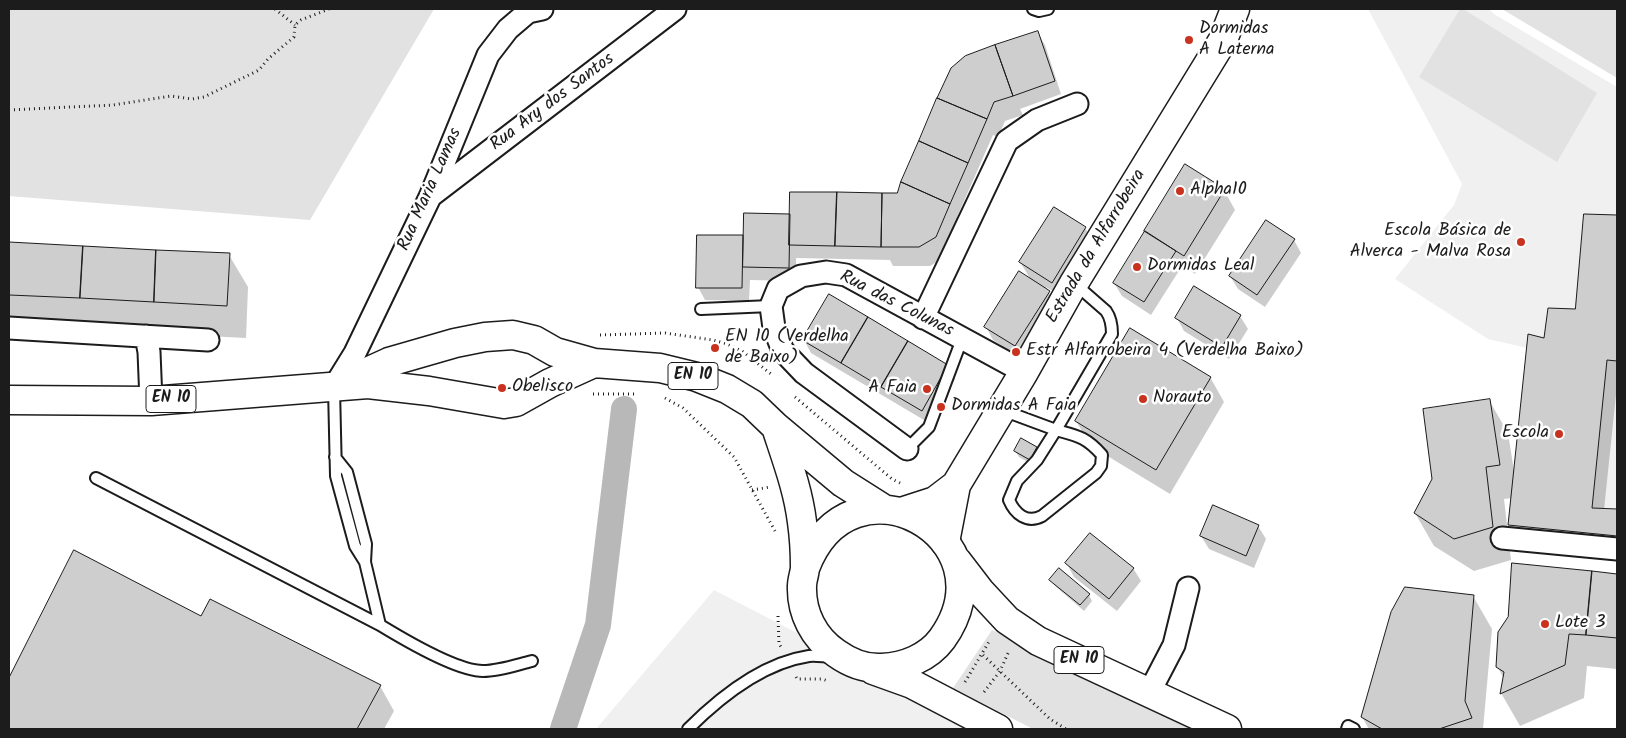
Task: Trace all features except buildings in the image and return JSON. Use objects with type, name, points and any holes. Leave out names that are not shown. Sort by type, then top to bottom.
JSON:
[{"type":"main road","name":"Estrada da Alfarrobeira","points":[[892,510],[935,501],[956,485],[1024,372],[1074,283],[1223,40],[1235,9]]},
{"type":"main road","points":[[334,387],[389,362],[455,343],[485,337],[512,335],[534,340],[555,352],[594,363]]},
{"type":"main road","name":"EN 10","points":[[9,400],[151,401],[368,384],[429,391],[504,404],[516,402],[550,382],[594,363],[660,368],[697,377],[727,390],[752,404],[776,427],[843,483],[892,510],[918,518],[933,528],[980,591],[1007,620],[1038,641],[1227,729]]},
{"type":"main road","name":"EN 10","points":[[776,427],[795,483],[802,521],[805,568]]},
{"type":"main road","name":"Estrada da Alfarrobeira","points":[[950,550],[956,485]]},
{"type":"main road","name":"EN 10","points":[[892,510],[866,510],[849,516],[834,525],[821,537],[811,552],[805,568],[802,585],[803,603],[808,620],[817,635],[829,648],[852,662],[912,684],[998,729]]},
{"type":"main road","points":[[852,662],[877,668],[894,667],[911,662],[926,654],[940,642],[950,628],[957,611],[960,593],[959,575],[950,550]]},
{"type":"street","name":"Rua Maria Lamas","points":[[334,387],[356,353],[430,197],[488,55],[508,29],[528,12],[542,9]]},
{"type":"street","name":"Rua Ary dos Santos","points":[[430,197],[675,9]]},
{"type":"street","points":[[924,318],[1007,141],[1037,120],[1077,104]]},
{"type":"street","name":"Rua das Colunas","points":[[771,306],[778,289],[801,276],[826,272],[846,276],[1024,372]]},
{"type":"street","points":[[771,306],[774,328],[783,351],[798,368],[907,449]]},
{"type":"street","points":[[9,328],[208,340]]},
{"type":"street","points":[[146,336],[151,401]]},
{"type":"street","points":[[1502,538],[1617,549]]},
{"type":"street","points":[[1149,693],[1174,644],[1188,588]]},
{"type":"lane","points":[[1033,9],[1039,11],[1048,9]]},
{"type":"lane","points":[[1001,410],[1056,430],[1083,438],[1092,444],[1102,455],[1101,466],[1096,473],[1036,519],[1023,517],[1012,508],[1009,500],[1016,481],[1037,460],[1056,430],[1112,334],[1112,326],[1106,311],[1074,283]]},
{"type":"lane","points":[[701,309],[771,306]]},
{"type":"lane","points":[[907,449],[929,427],[962,339]]},
{"type":"lane","points":[[334,387],[336,476],[355,546],[365,562],[380,625]]},
{"type":"lane","points":[[96,478],[380,625],[409,643],[468,669],[491,670],[532,661]]},
{"type":"lane","points":[[688,729],[735,688],[783,663],[810,656],[852,662]]},
{"type":"lane","points":[[1347,729],[1348,726],[1354,729]]},
{"type":"path","points":[[275,9],[295,25]]},
{"type":"path","points":[[9,110],[113,104],[171,96],[192,99],[204,97],[259,70],[268,59],[294,37],[295,25],[328,9]]},
{"type":"path","points":[[596,335],[642,334]]},
{"type":"path","points":[[605,394],[635,394]]},
{"type":"path","points":[[968,714],[1000,671],[1012,646],[1023,631]]},
{"type":"path","points":[[983,655],[1050,719],[1066,729]]},
{"type":"shaded area","points":[[9,9],[434,9],[310,220],[9,196]]},
{"type":"shaded area","name":"Escola Básica de Alverca - Malva Rosa","points":[[1368,9],[1489,9],[1494,14],[1617,87],[1617,536],[1508,525],[1527,348],[1488,339],[1395,279],[1454,205],[1462,184]]},
{"type":"shaded area","points":[[1460,9],[1463,9],[1597,93],[1557,162],[1419,77]]},
{"type":"shaded area","points":[[1502,9],[1617,9],[1617,78]]},
{"type":"shaded area","points":[[714,590],[983,729],[596,729]]},
{"type":"shaded area","points":[[992,630],[1201,729],[1033,729],[953,688]]},
{"type":"waterway","points":[[563,729],[598,625],[624,409]]},
{"type":"place","name":"Dormidas A Laterna","points":[[1189,40]]},
{"type":"place","name":"Alpha10","points":[[1180,191]]},
{"type":"place","name":"Escola Básica de Alverca - Malva Rosa","points":[[1521,242]]},
{"type":"place","name":"Dormidas Leal","points":[[1137,267]]},
{"type":"place","name":"EN 10 (Verdelha de Baixo)","points":[[715,348]]},
{"type":"place","name":"Estr Alfarrobeira 4 (Verdelha Baixo)","points":[[1016,352]]},
{"type":"place","name":"Obelisco","points":[[502,388]]},
{"type":"place","name":"A Faia","points":[[927,389]]},
{"type":"place","name":"Norauto","points":[[1143,399]]},
{"type":"place","name":"Dormidas A Faia","points":[[941,407]]},
{"type":"place","name":"Escola","points":[[1559,434]]},
{"type":"place","name":"Lote 3","points":[[1545,624]]}]
